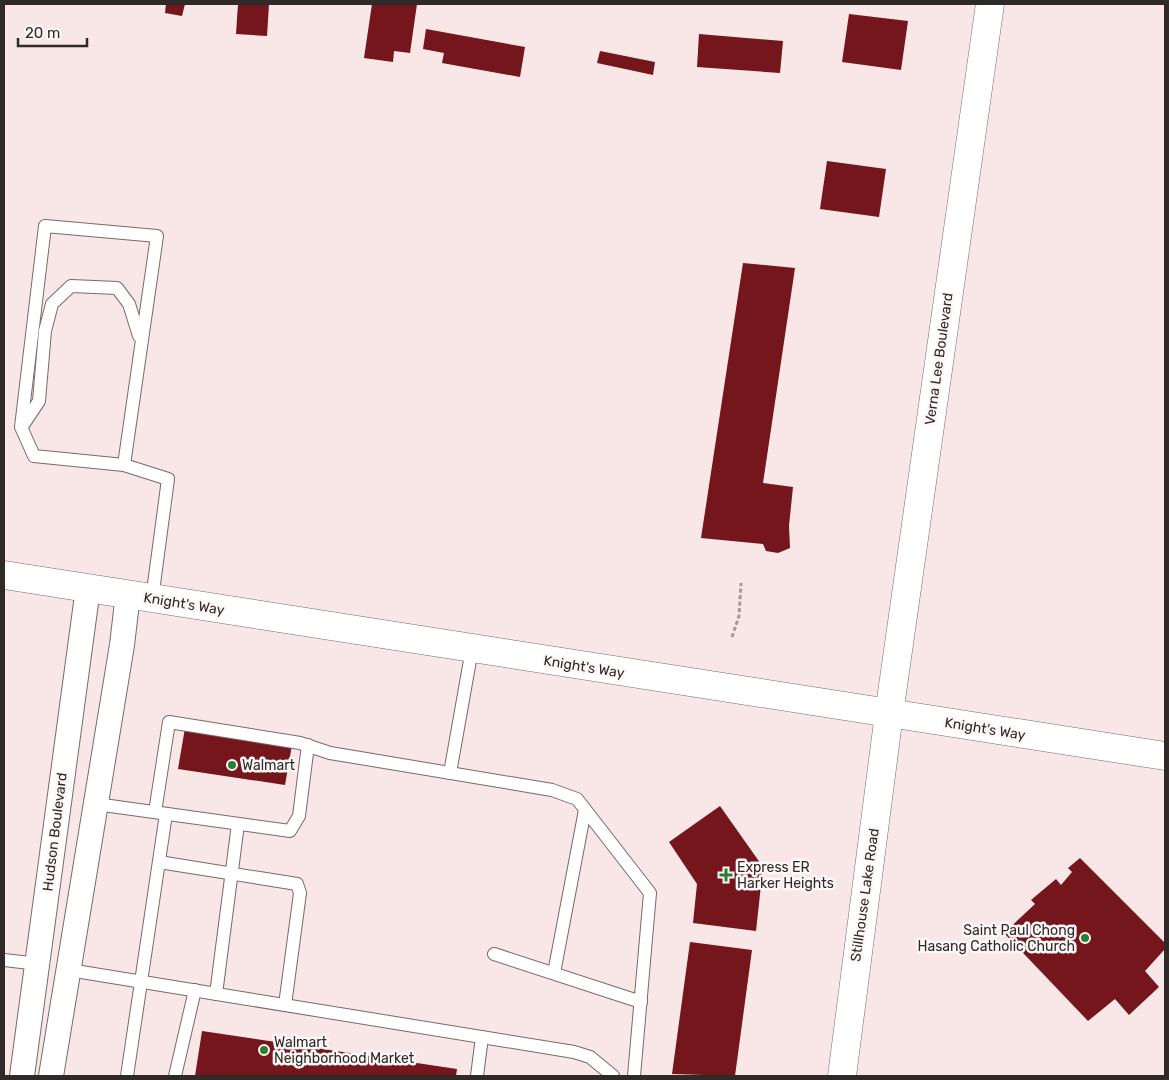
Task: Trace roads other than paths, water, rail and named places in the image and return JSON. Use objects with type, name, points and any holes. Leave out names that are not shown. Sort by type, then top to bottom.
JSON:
[{"type":"main road","name":"Verna Lee Boulevard","points":[[889,714],[990,4]]},
{"type":"main road","name":"Knight's Way","points":[[4,575],[1165,756]]},
{"type":"main road","name":"Stillhouse Lake Road","points":[[842,1076],[889,714]]},
{"type":"street","name":"Hudson Boulevard","points":[[22,1076],[39,964],[88,588]]},
{"type":"street","points":[[51,1076],[96,804],[140,596]]},
{"type":"street","points":[[60,798],[96,804]]},
{"type":"street","points":[[39,964],[69,970]]},
{"type":"lane","points":[[124,465],[140,341],[157,236],[45,226],[22,427],[34,456],[124,465],[168,479],[140,596]]},
{"type":"lane","points":[[22,427],[39,401],[45,331],[52,304],[71,286],[116,288],[129,304],[140,341]]},
{"type":"lane","points":[[450,773],[472,649]]},
{"type":"lane","points":[[128,1076],[159,862],[169,722],[308,745],[330,753],[552,790],[577,799],[650,893],[634,1076]]},
{"type":"lane","points":[[96,804],[290,831],[299,816],[308,745]]},
{"type":"lane","points":[[554,973],[585,810]]},
{"type":"lane","points":[[216,994],[238,824]]},
{"type":"lane","points":[[159,862],[297,884],[300,893],[285,1005]]},
{"type":"lane","points":[[494,954],[641,1002]]},
{"type":"lane","points":[[4,960],[39,964]]},
{"type":"lane","points":[[69,970],[574,1052],[590,1057],[613,1076]]},
{"type":"lane","points":[[175,1076],[195,990]]},
{"type":"lane","points":[[477,1076],[482,1037]]},
{"type":"place","name":"Walmart","points":[[232,765]]},
{"type":"place","name":"Express ER Harker Heights","points":[[726,875]]},
{"type":"place","name":"Saint Paul Chong Hasang Catholic Church","points":[[1085,938]]},
{"type":"place","name":"Walmart Neighborhood Market","points":[[264,1050]]}]
